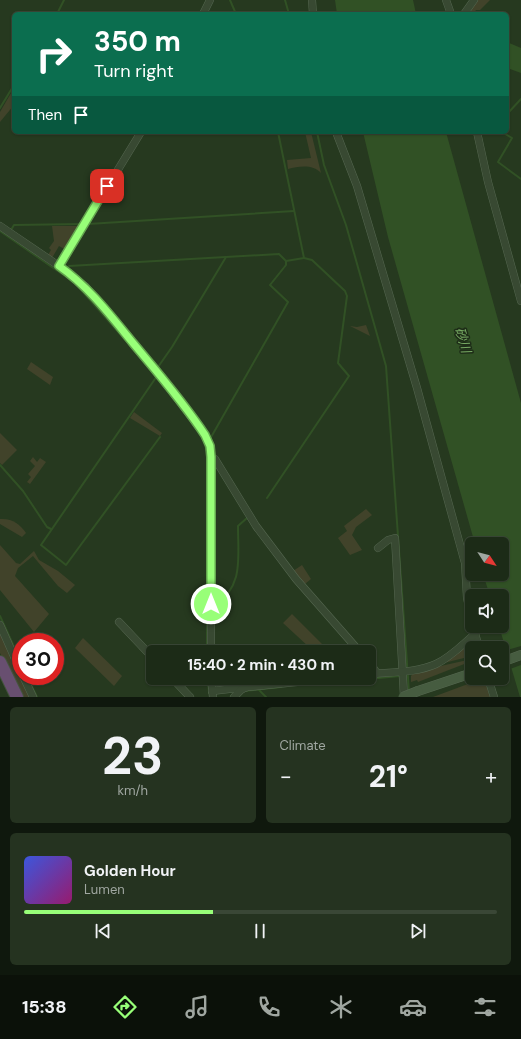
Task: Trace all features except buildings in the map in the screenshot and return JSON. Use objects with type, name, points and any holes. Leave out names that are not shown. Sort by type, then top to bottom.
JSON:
[{"type":"highway","points":[[0,662],[17,697]]},
{"type":"street","points":[[204,12],[210,0]]},
{"type":"street","points":[[312,0],[313,12]]},
{"type":"street","points":[[446,0],[449,12]]},
{"type":"street","points":[[465,12],[474,0]]},
{"type":"street","points":[[59,266],[140,134]]},
{"type":"street","points":[[337,134],[357,186],[419,395],[465,563],[466,589]]},
{"type":"street","points":[[477,134],[488,182],[521,301]]},
{"type":"street","points":[[0,226],[59,266],[86,287],[158,373],[205,435],[210,446],[211,457],[211,645]]},
{"type":"street","points":[[211,457],[215,459],[256,526],[296,579],[354,645]]},
{"type":"street","points":[[378,548],[388,540],[395,538],[404,673],[403,697],[465,675]]},
{"type":"street","points":[[119,622],[146,651]]},
{"type":"street","points":[[0,625],[12,652]]},
{"type":"street","points":[[377,674],[404,673],[437,663],[449,656],[475,634],[477,641]]},
{"type":"street","points":[[509,660],[521,655]]},
{"type":"street","points":[[27,685],[32,697]]},
{"type":"street","points":[[179,685],[190,697]]},
{"type":"street","points":[[213,694],[238,688],[241,690],[281,685]]},
{"type":"street","points":[[490,685],[494,697]]},
{"type":"street","points":[[234,697],[241,690]]},
{"type":"shaded area","points":[[477,0],[490,0],[480,10],[468,12]]},
{"type":"shaded area","points":[[12,91],[12,107],[0,122],[0,112]]},
{"type":"shaded area","points":[[305,134],[311,134],[321,173],[310,167],[288,169],[287,160],[311,158]]},
{"type":"shaded area","points":[[52,226],[82,226],[66,250],[59,246],[52,258],[48,255],[51,250],[49,248],[54,241]]},
{"type":"shaded area","points":[[366,325],[370,336],[350,326],[357,327]]},
{"type":"shaded area","points":[[31,362],[53,377],[50,385],[27,369]]},
{"type":"shaded area","points":[[134,412],[162,433],[160,436],[130,418]]},
{"type":"shaded area","points":[[0,433],[17,450],[2,465],[0,463]]},
{"type":"shaded area","points":[[33,457],[37,462],[40,458],[46,462],[30,484],[27,482],[31,477],[28,474],[35,466],[30,461]]},
{"type":"shaded area","points":[[366,509],[372,515],[356,527],[352,535],[362,550],[350,555],[338,538],[347,531],[344,526]]},
{"type":"shaded area","points":[[0,519],[15,522],[26,533],[22,537],[0,524]]},
{"type":"shaded area","points":[[0,545],[16,563],[20,564],[34,551],[39,560],[58,571],[75,585],[67,593],[58,586],[33,556],[18,568],[15,576],[49,614],[34,632],[0,590]]},
{"type":"shaded area","points":[[302,565],[311,579],[305,584],[293,571]]},
{"type":"shaded area","points":[[292,614],[323,645],[307,645],[283,623]]},
{"type":"shaded area","points":[[0,631],[12,658],[12,677],[0,653]]},
{"type":"shaded area","points":[[83,638],[122,676],[114,686],[75,648]]},
{"type":"shaded area","points":[[465,645],[465,658],[440,664]]},
{"type":"shaded area","points":[[465,661],[465,664],[418,682],[417,680],[411,682],[411,676],[414,672]]},
{"type":"shaded area","points":[[16,685],[24,685],[29,697],[22,697]]},
{"type":"shaded area","points":[[465,685],[486,685],[490,697],[433,697]]},
{"type":"water","points":[[335,0],[413,0],[416,12],[337,12]]},
{"type":"water","points":[[509,43],[521,48],[521,73],[509,69]]},
{"type":"water","name":"砂川","points":[[363,134],[447,134],[521,403],[521,697],[509,660],[509,641],[503,641],[501,633],[509,633],[509,589],[488,589],[485,581],[509,581],[509,537],[473,537],[388,237]]},
{"type":"pier","points":[[521,646],[521,665],[510,669],[509,650]]},
{"type":"waterway","points":[[58,12],[64,0]]},
{"type":"waterway","points":[[230,0],[235,12]]},
{"type":"waterway","points":[[285,0],[288,12]]},
{"type":"waterway","points":[[0,108],[12,88]]},
{"type":"waterway","points":[[509,112],[521,99]]},
{"type":"waterway","points":[[267,498],[349,376],[338,363],[347,296],[345,291],[312,260],[304,258],[278,134]]},
{"type":"waterway","points":[[317,134],[324,165],[346,225],[386,366],[409,692]]},
{"type":"waterway","points":[[505,134],[512,138],[498,162],[521,179]]},
{"type":"waterway","points":[[88,224],[294,211]]},
{"type":"waterway","points":[[11,230],[14,225],[82,224]]},
{"type":"waterway","points":[[0,231],[75,283],[134,350]]},
{"type":"waterway","points":[[69,266],[279,254],[286,261],[304,258]]},
{"type":"waterway","points":[[158,367],[172,347],[226,257]]},
{"type":"waterway","points":[[210,439],[288,302],[270,285],[286,265],[286,261]]},
{"type":"waterway","points":[[157,376],[41,545],[66,565],[160,437]]},
{"type":"waterway","points":[[204,442],[207,452],[207,645]]},
{"type":"waterway","points":[[0,465],[23,491],[47,527],[51,529]]},
{"type":"waterway","points":[[214,607],[224,599],[235,581],[238,561],[238,526],[247,518]]},
{"type":"waterway","points":[[0,616],[12,642]]},
{"type":"waterway","points":[[376,678],[400,676]]},
{"type":"waterway","points":[[31,685],[37,697]]},
{"type":"waterway","points":[[208,685],[209,693]]},
{"type":"waterway","points":[[244,691],[281,687]]},
{"type":"waterway","points":[[259,690],[266,697]]},
{"type":"route","points":[[107,186],[59,266],[86,287],[197,422],[210,446],[211,604]]}]
